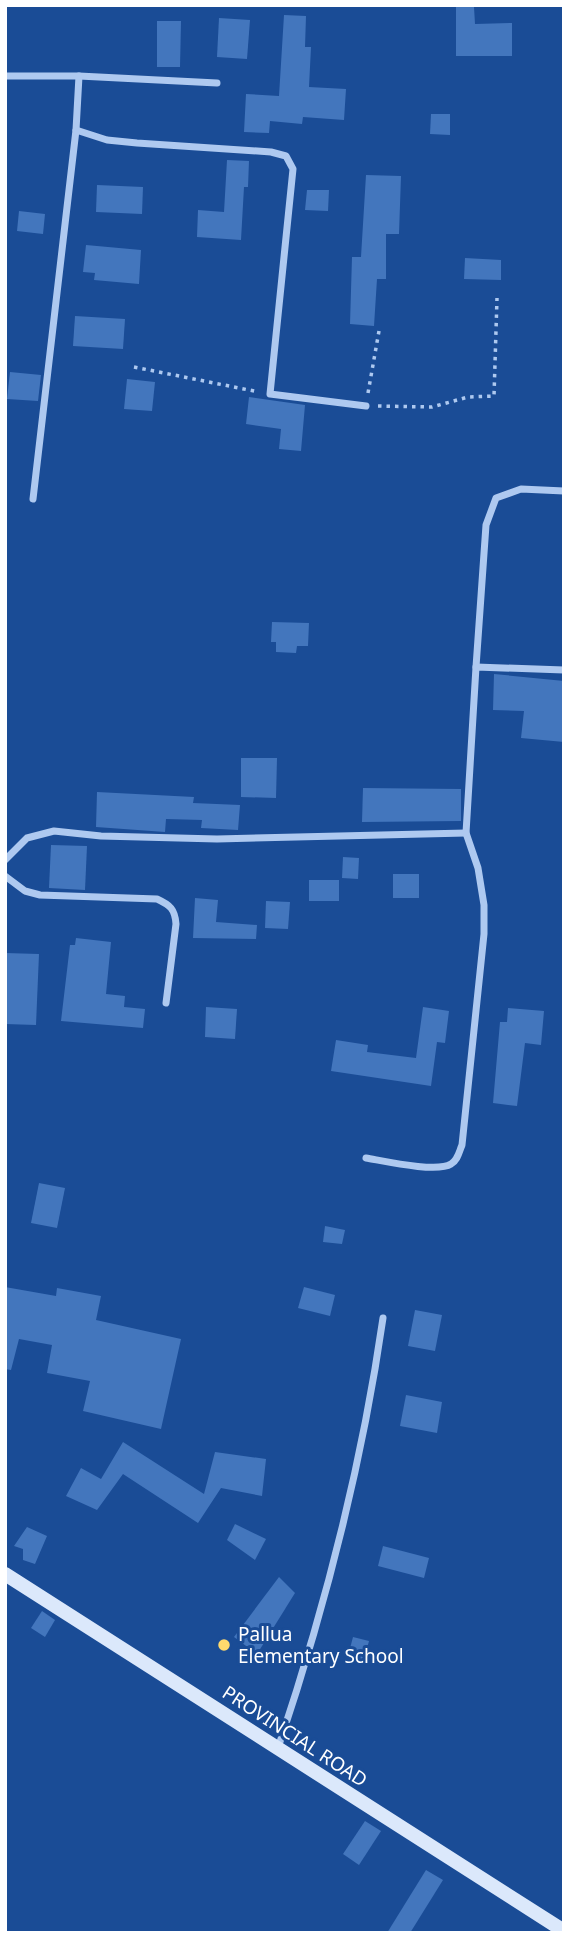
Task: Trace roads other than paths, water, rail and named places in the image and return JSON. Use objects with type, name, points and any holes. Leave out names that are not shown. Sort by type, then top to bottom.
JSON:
[{"type":"main road","name":"PROVINCIAL ROAD","points":[[5,1574],[564,1931]]},
{"type":"street","points":[[5,76],[79,76],[217,83]]},
{"type":"street","points":[[33,499],[76,130],[79,76]]},
{"type":"street","points":[[76,130],[107,140],[137,144],[271,152],[286,156],[292,162],[270,394],[366,406]]},
{"type":"street","points":[[366,1158],[437,1168],[450,1165],[457,1158],[462,1144],[484,934],[478,868],[466,833],[486,524],[496,498],[520,489],[564,491]]},
{"type":"street","points":[[476,667],[564,670]]},
{"type":"street","points":[[5,860],[27,838],[54,831],[101,836],[217,839],[466,833]]},
{"type":"street","points":[[5,876],[25,891],[40,895],[157,899],[170,905],[175,912],[176,923],[166,1003]]},
{"type":"street","points":[[278,1748],[351,1497],[365,1434],[383,1318]]},
{"type":"place","name":"Pallua Elementary School","points":[[224,1645]]}]
